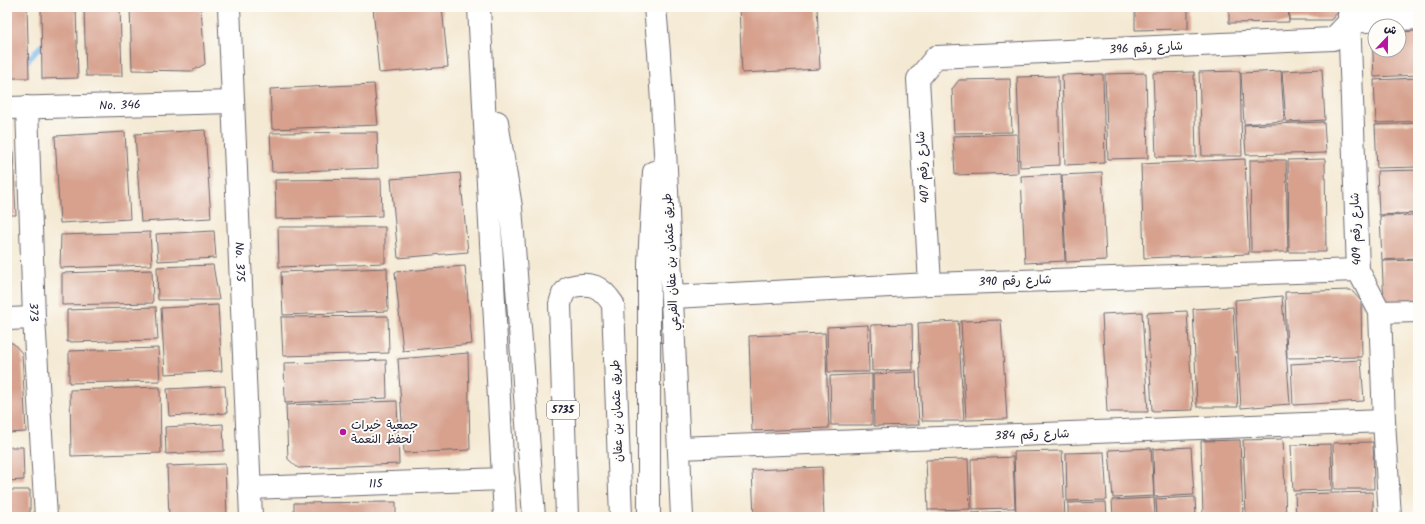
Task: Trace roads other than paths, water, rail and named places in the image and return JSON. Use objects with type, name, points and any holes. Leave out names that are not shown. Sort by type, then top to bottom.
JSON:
[{"type":"street","name":"No. 375","points":[[229,7],[251,517]]},
{"type":"street","name":"طريق عثمان بن عفان الفرعي","points":[[655,7],[659,53],[672,297],[682,517]]},
{"type":"street","points":[[479,11],[505,517]]},
{"type":"street","points":[[479,11],[511,207],[534,517]]},
{"type":"street","points":[[1349,14],[1418,18]]},
{"type":"street","name":"شارع رقم 396","points":[[936,57],[1333,39],[1349,14]]},
{"type":"street","name":"شارع رقم 409","points":[[1349,14],[1358,270],[1380,312],[1384,422],[1390,517]]},
{"type":"street","points":[[649,517],[649,263],[659,53]]},
{"type":"street","name":"شارع رقم 407","points":[[930,284],[918,79],[936,57]]},
{"type":"street","name":"No. 346","points":[[17,108],[234,102]]},
{"type":"street","name":"373","points":[[17,108],[34,318],[46,517]]},
{"type":"street","name":"شارع رقم 390","points":[[672,297],[930,284],[1358,270]]},
{"type":"street","name":"طريق عثمان بن عفان","points":[[567,517],[560,304],[563,294],[569,287],[584,285],[591,285],[599,288],[606,294],[613,304],[621,517]]},
{"type":"street","points":[[1380,312],[1418,311]]},
{"type":"street","points":[[7,319],[34,318]]},
{"type":"street","name":"شارع رقم 384","points":[[679,448],[1384,422]]},
{"type":"street","name":"115","points":[[249,488],[504,479]]},
{"type":"waterway","points":[[23,65],[47,40]]},
{"type":"place","name":"جمعية خيرات لحفظ النعمة","points":[[343,432]]}]
